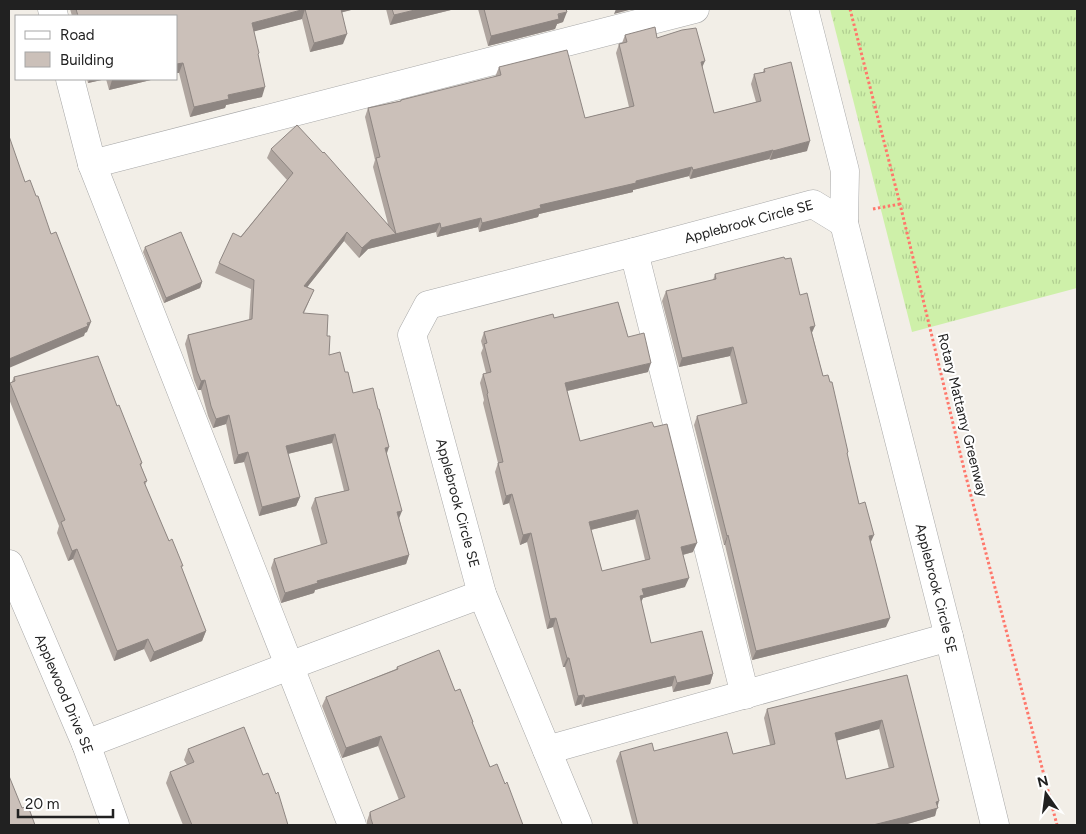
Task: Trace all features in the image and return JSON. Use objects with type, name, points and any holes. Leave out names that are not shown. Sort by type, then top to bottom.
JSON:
[{"type":"street","points":[[92,164],[696,9]]},
{"type":"street","points":[[804,9],[845,172],[844,223]]},
{"type":"street","points":[[70,80],[92,164],[352,825]]},
{"type":"street","name":"Applebrook Circle SE","points":[[578,825],[482,594],[412,335],[428,305],[813,204],[844,223],[995,825]]},
{"type":"street","points":[[634,252],[744,695]]},
{"type":"street","name":"Applewood Drive SE","points":[[9,564],[86,744],[115,825]]},
{"type":"street","points":[[86,744],[482,594]]},
{"type":"street","points":[[547,750],[949,637]]},
{"type":"path","name":"Rotary Mattamy Greenway","points":[[850,9],[900,204],[964,469],[1057,825]]},
{"type":"green space","points":[[830,9],[1077,9],[1077,288],[912,332]]},
{"type":"building","points":[[76,9],[305,9],[252,23],[265,87],[228,95],[229,99],[194,107],[183,63],[178,64],[178,15],[78,15]]},
{"type":"building","points":[[305,9],[341,9],[347,34],[314,43]]},
{"type":"building","points":[[392,9],[419,9],[394,15]]},
{"type":"building","points":[[484,9],[566,9],[567,12],[558,14],[559,19],[491,36]]},
{"type":"building","points":[[655,27],[657,38],[682,30],[696,28],[705,61],[701,62],[714,113],[761,101],[754,74],[765,72],[764,69],[791,62],[810,141],[693,170],[692,167],[636,181],[636,183],[540,205],[541,208],[482,223],[481,218],[441,228],[440,223],[396,234],[376,158],[380,157],[368,108],[501,75],[499,67],[567,50],[585,118],[634,106],[619,44],[627,42],[625,35]]},
{"type":"building","points":[[297,125],[324,152],[396,234],[371,240],[362,248],[347,232],[304,286],[314,290],[303,313],[328,315],[327,336],[330,336],[329,355],[340,352],[345,372],[348,372],[353,393],[373,388],[389,447],[385,448],[402,511],[397,512],[409,555],[317,581],[318,583],[285,593],[274,559],[327,543],[315,498],[349,490],[335,434],[286,446],[300,497],[262,507],[248,452],[238,455],[229,415],[216,419],[205,380],[201,381],[197,371],[188,335],[252,319],[254,280],[219,263],[233,233],[241,237],[293,173],[271,149]]},
{"type":"building","points":[[9,136],[25,182],[30,180],[36,196],[38,196],[51,234],[56,232],[91,322],[87,323],[88,326],[9,359]]},
{"type":"building","points":[[181,232],[202,282],[166,298],[145,247]]},
{"type":"building","points":[[784,257],[785,259],[791,258],[800,295],[807,293],[815,326],[810,327],[823,376],[828,375],[830,382],[832,382],[859,504],[865,502],[874,535],[869,536],[890,618],[756,651],[697,416],[747,403],[733,347],[682,358],[666,291],[716,279],[715,274]]},
{"type":"building","points":[[618,302],[628,337],[644,333],[651,363],[565,383],[580,441],[652,422],[654,427],[667,424],[697,543],[681,547],[689,578],[642,589],[644,595],[640,596],[651,643],[702,631],[713,674],[677,683],[675,676],[585,698],[584,695],[578,696],[569,658],[567,658],[556,618],[550,619],[531,533],[523,535],[512,494],[506,496],[498,463],[503,462],[483,374],[491,372],[484,344],[487,343],[484,332],[553,314],[554,318]],"holes":[[[638,510],[650,559],[602,571],[589,522]]]},
{"type":"building","points":[[98,356],[142,463],[140,464],[147,481],[144,482],[169,541],[172,539],[206,631],[154,652],[148,639],[117,651],[77,549],[72,551],[61,522],[65,520],[10,383],[15,381],[14,377]]},
{"type":"building","points":[[439,650],[455,691],[460,689],[490,767],[497,764],[505,784],[507,782],[523,825],[373,825],[370,812],[405,797],[381,736],[346,748],[326,697],[398,669],[397,667]]},
{"type":"building","points":[[907,675],[939,801],[936,802],[938,808],[873,825],[638,825],[620,752],[652,743],[654,751],[727,732],[733,754],[775,744],[767,709]],"holes":[[[882,720],[894,767],[846,779],[835,733]]]},
{"type":"building","points":[[244,727],[263,775],[268,773],[276,794],[278,792],[288,825],[192,825],[170,772],[194,762],[188,749]]},
{"type":"building","points":[[9,776],[22,808],[28,806],[35,825],[9,825]]}]
